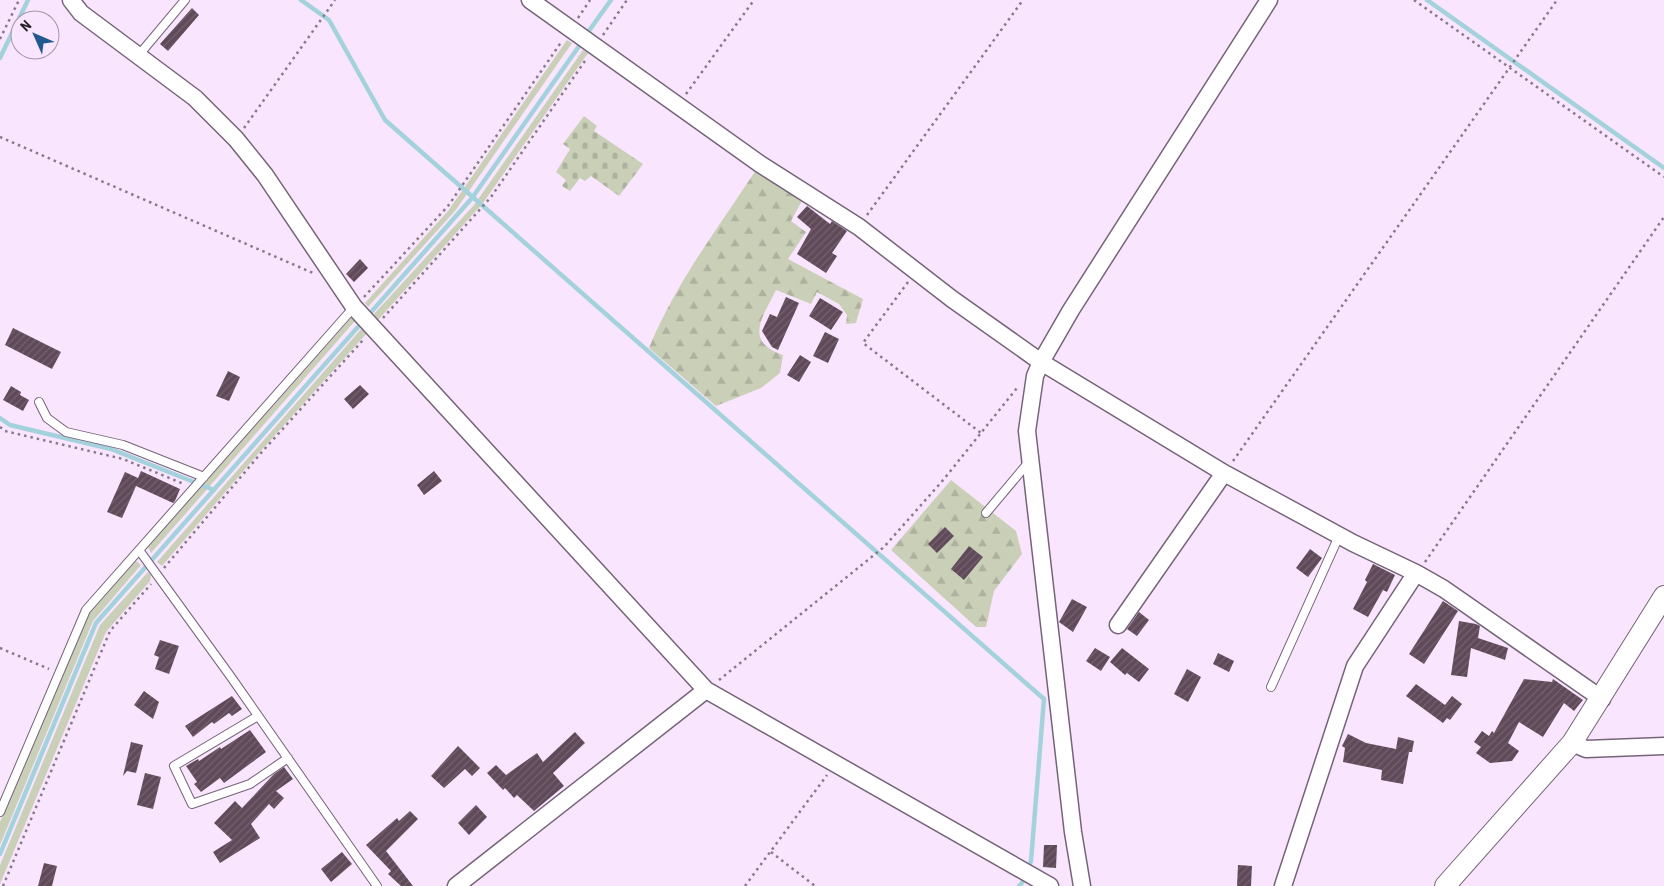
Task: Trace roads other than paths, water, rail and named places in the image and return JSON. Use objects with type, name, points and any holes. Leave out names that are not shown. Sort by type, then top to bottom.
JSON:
[{"type":"street","points":[[71,0],[81,13],[194,98],[236,139],[266,175],[354,307],[706,690],[1050,886]]},
{"type":"street","points":[[530,0],[760,164],[859,226],[1038,369],[1339,536],[1416,573],[1444,589],[1602,699]]},
{"type":"street","points":[[1082,886],[1073,832],[1027,431],[1038,369],[1071,310],[1269,0]]},
{"type":"street","points":[[1118,625],[1224,473]]},
{"type":"street","points":[[1283,886],[1355,666],[1416,573]]},
{"type":"street","points":[[1444,886],[1572,743],[1602,699],[1664,596]]},
{"type":"street","points":[[456,886],[706,690]]},
{"type":"street","points":[[1572,743],[1586,749],[1664,746]]},
{"type":"lane","points":[[138,56],[185,0]]},
{"type":"lane","points":[[0,812],[86,610],[141,553],[194,488],[354,307]]},
{"type":"lane","points":[[39,402],[47,418],[66,432],[123,445],[204,477]]},
{"type":"lane","points":[[986,513],[1031,460]]},
{"type":"lane","points":[[1271,687],[1339,536]]},
{"type":"lane","points":[[141,553],[377,886]]},
{"type":"lane","points":[[258,716],[174,766],[192,804],[250,784],[288,758]]},
{"type":"waterway","points":[[0,58],[28,0]]},
{"type":"waterway","points":[[301,0],[329,20],[385,120],[1044,699],[1031,861],[1019,886]]},
{"type":"waterway","points":[[586,35],[611,0]]},
{"type":"waterway","points":[[1427,0],[1664,168]]},
{"type":"waterway","points":[[0,854],[96,623],[472,198],[582,42]]},
{"type":"waterway","points":[[0,418],[10,425],[111,449],[214,490]]}]
